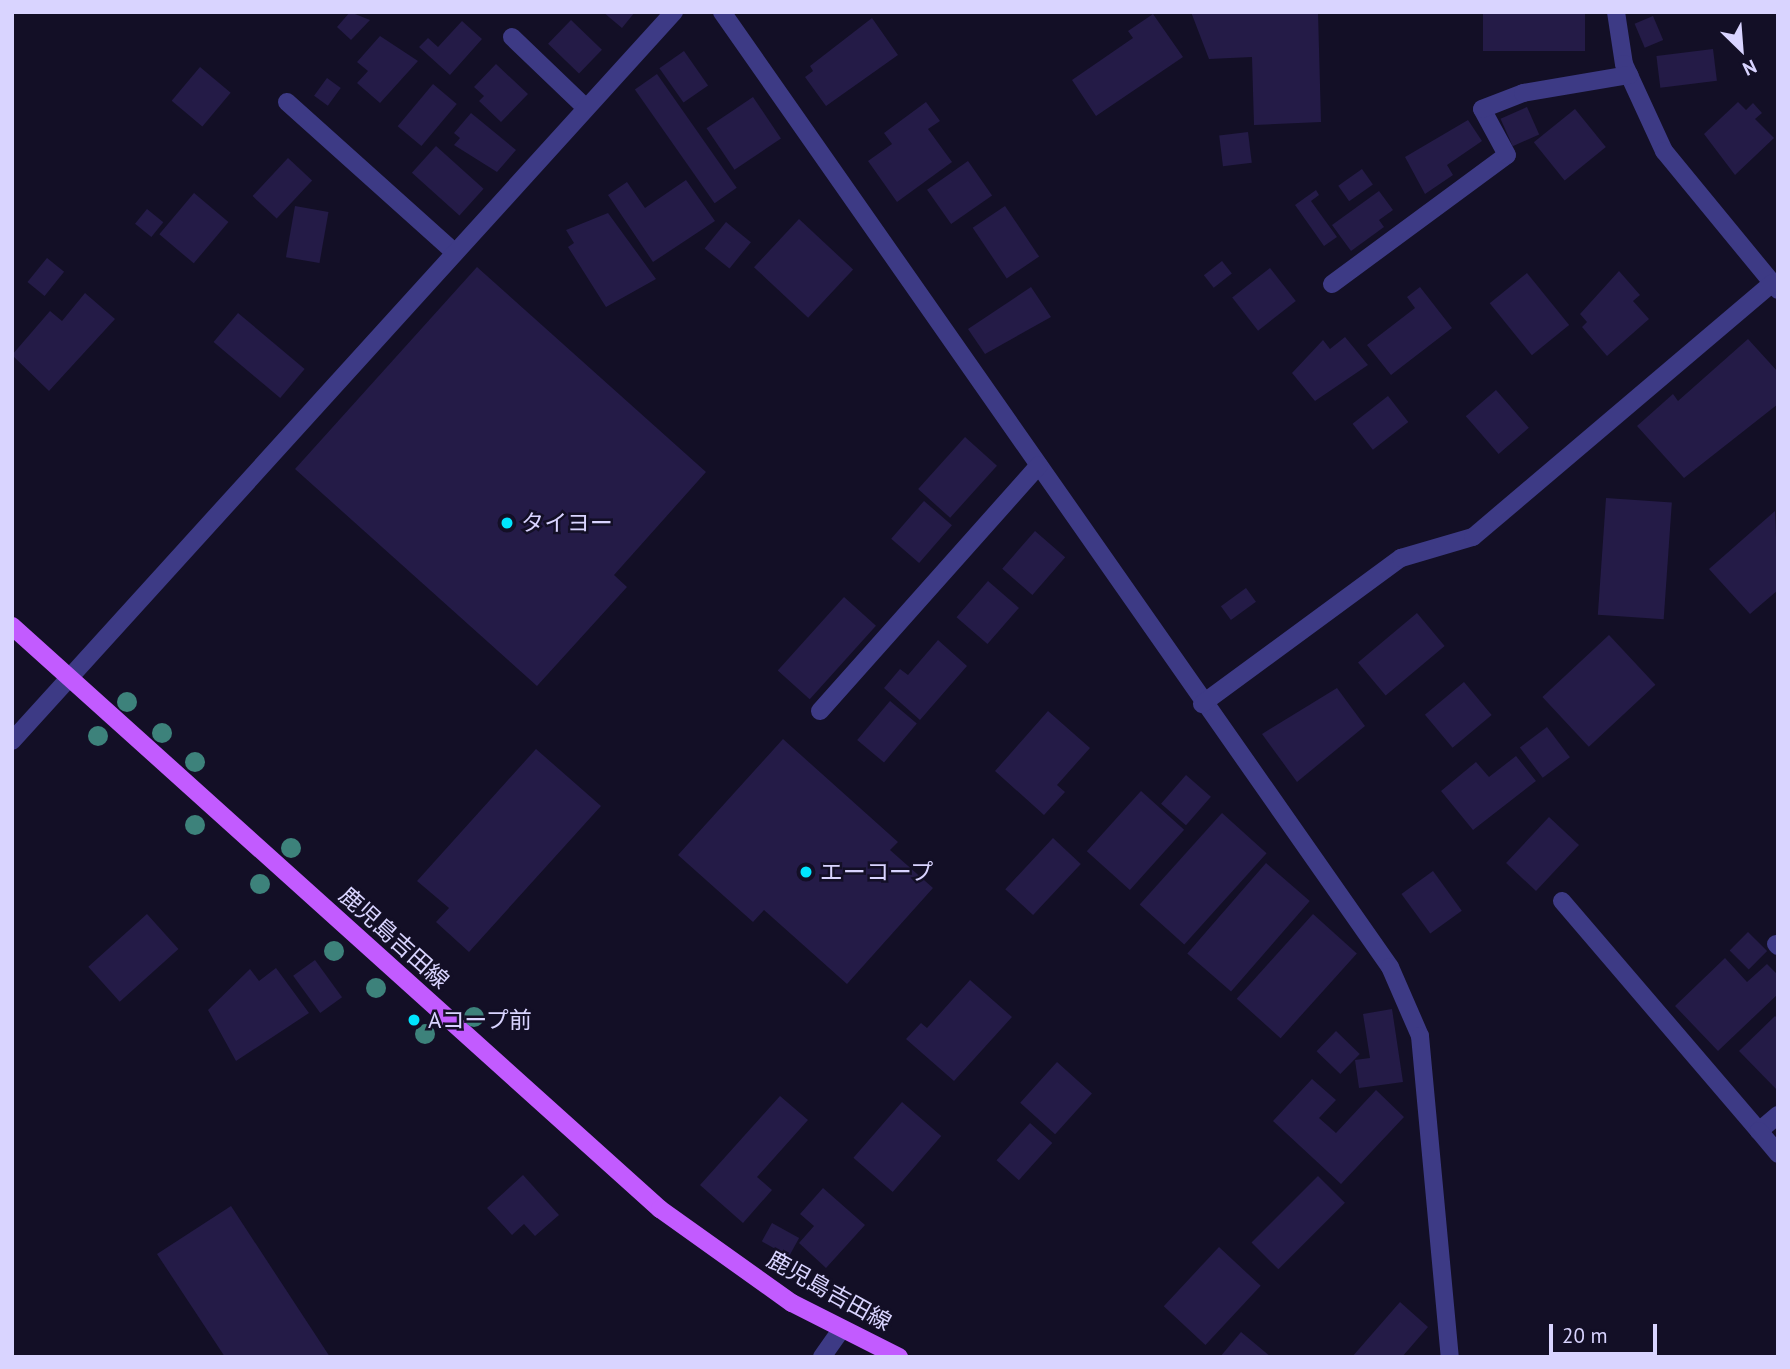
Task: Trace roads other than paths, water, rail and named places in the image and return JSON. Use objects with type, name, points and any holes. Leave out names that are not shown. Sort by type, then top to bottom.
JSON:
[{"type":"main road","name":"鹿児島吉田線","points":[[12,626],[660,1209],[730,1263],[841,1330],[900,1357]]},
{"type":"street","points":[[12,741],[583,106],[674,12]]},
{"type":"street","points":[[722,12],[1039,465],[1202,704],[1390,967],[1420,1036],[1450,1357]]},
{"type":"street","points":[[1202,704],[1401,558],[1473,537],[1775,287],[1664,151],[1629,75],[1616,12]]},
{"type":"street","points":[[512,37],[583,106]]},
{"type":"street","points":[[1332,284],[1507,155],[1482,109],[1523,93],[1629,75]]},
{"type":"street","points":[[287,102],[453,251]]},
{"type":"street","points":[[820,711],[1039,465]]},
{"type":"street","points":[[1562,901],[1778,1154]]},
{"type":"street","points":[[1759,1131],[1778,1115]]},
{"type":"street","points":[[822,1357],[841,1330]]},
{"type":"place","name":"タイヨー","points":[[507,523]]},
{"type":"place","name":"エーコープ","points":[[806,872]]},
{"type":"place","name":"Aコープ前","points":[[414,1020]]}]
